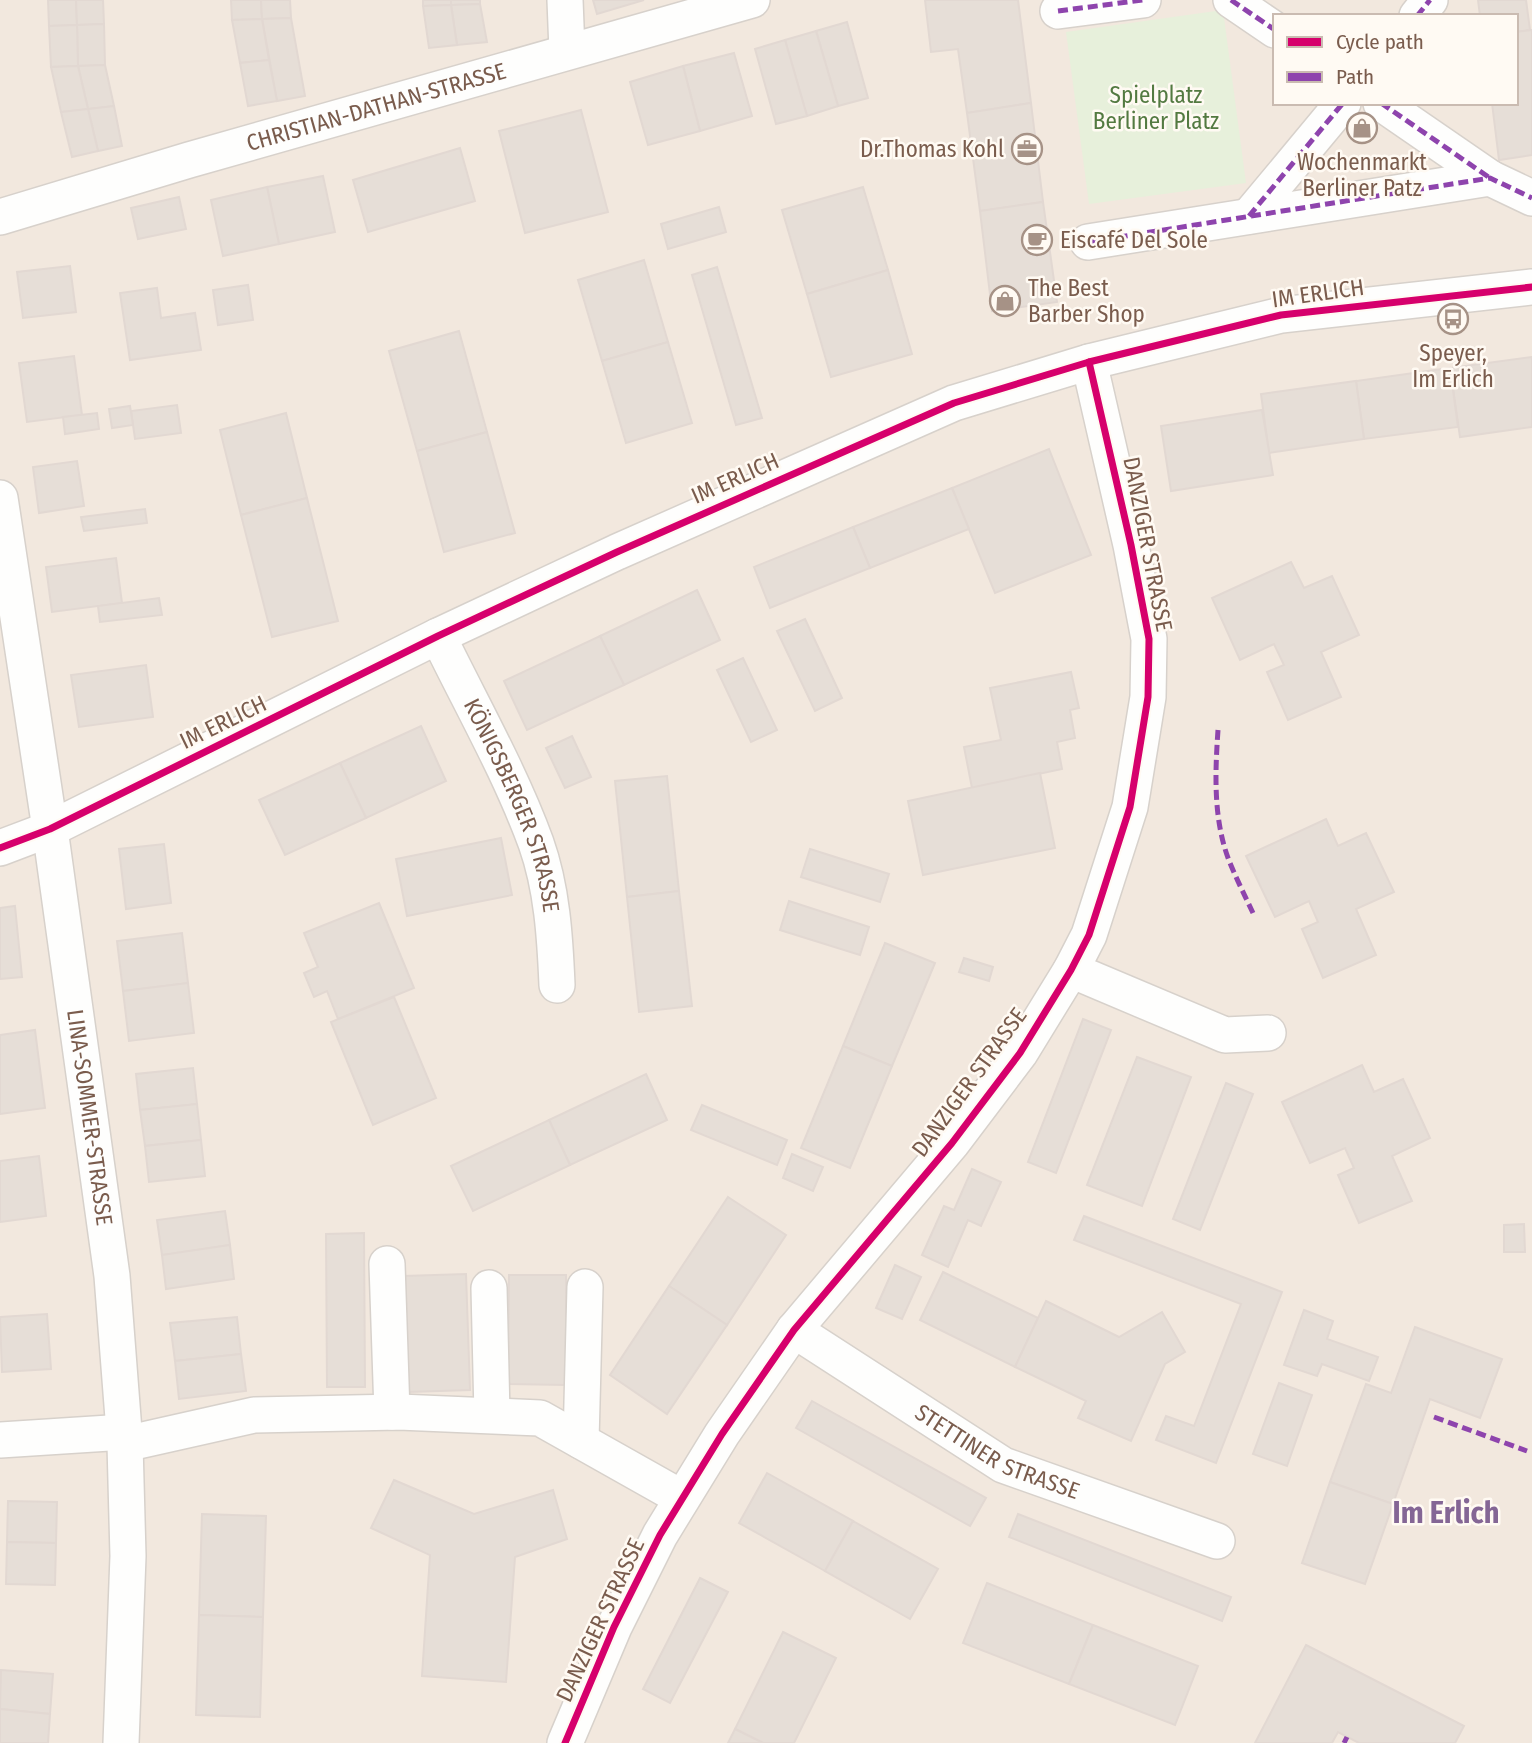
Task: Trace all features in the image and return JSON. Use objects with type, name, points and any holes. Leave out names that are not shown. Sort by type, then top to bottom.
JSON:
[{"type":"street","points":[[565,0],[567,51]]},
{"type":"street","name":"CHRISTIAN-DATHAN-STRASSE","points":[[0,217],[189,159],[752,0]]},
{"type":"street","points":[[1058,11],[1143,0]]},
{"type":"street","points":[[1231,0],[1273,29]]},
{"type":"street","points":[[1419,14],[1430,0]]},
{"type":"street","points":[[1249,216],[1341,105]]},
{"type":"street","points":[[1384,105],[1490,178],[1532,198]]},
{"type":"street","points":[[1088,242],[1490,178]]},
{"type":"street","name":"IM ERLICH","points":[[0,848],[50,829],[438,636],[617,552],[954,403],[1089,362],[1281,315],[1532,287]]},
{"type":"street","name":"DANZIGER STRASSE","points":[[565,1743],[614,1627],[660,1535],[722,1434],[794,1330],[952,1143],[1020,1053],[1090,935],[1130,807],[1148,690],[1149,639],[1131,545],[1089,362]]},
{"type":"street","name":"LINA-SOMMER-STRASSE","points":[[0,498],[50,829],[112,1276],[125,1438],[128,1556],[121,1743]]},
{"type":"street","name":"KÖNIGSBERGER STRASSE","points":[[438,636],[514,793],[536,845],[554,926],[556,985]]},
{"type":"street","points":[[1071,970],[1225,1035],[1268,1033]]},
{"type":"street","points":[[387,1264],[392,1412]]},
{"type":"street","points":[[581,1441],[585,1287]]},
{"type":"street","points":[[489,1288],[492,1415]]},
{"type":"street","name":"STETTINER STRASSE","points":[[794,1330],[1003,1465],[1217,1541]]},
{"type":"street","points":[[0,1440],[125,1438],[254,1415],[392,1412],[540,1418],[682,1498]]},
{"type":"shaded area","points":[[0,0],[1532,0],[1532,1743],[0,1743]]},
{"type":"green space","name":"Spielplatz Berliner Platz","points":[[1223,10],[1246,183],[1089,204],[1066,32]]},
{"type":"building","points":[[48,0],[76,0],[77,25],[49,26]]},
{"type":"building","points":[[76,0],[103,0],[104,24],[77,25]]},
{"type":"building","points":[[231,0],[261,0],[262,19],[232,20]]},
{"type":"building","points":[[261,0],[290,0],[291,18],[262,19]]},
{"type":"building","points":[[423,0],[451,0],[451,5],[423,6]]},
{"type":"building","points":[[451,0],[480,0],[480,4],[451,5]]},
{"type":"building","points":[[593,0],[644,0],[597,14]]},
{"type":"building","points":[[925,0],[1018,0],[1031,103],[967,113],[958,49],[931,52]]},
{"type":"building","points":[[1478,0],[1526,0],[1530,30],[1518,32],[1518,14],[1480,14]]},
{"type":"building","points":[[480,4],[487,42],[457,45],[451,5]]},
{"type":"building","points":[[451,5],[457,45],[429,48],[423,6]]},
{"type":"building","points":[[291,18],[305,96],[277,101],[262,19]]},
{"type":"building","points":[[262,19],[269,60],[240,63],[232,20]]},
{"type":"building","points":[[847,22],[868,98],[838,106],[816,31]]},
{"type":"building","points":[[104,24],[105,65],[78,66],[77,25]]},
{"type":"building","points":[[77,25],[78,66],[51,67],[49,26]]},
{"type":"building","points":[[1532,30],[1532,155],[1499,160],[1492,105],[1518,105],[1518,32]]},
{"type":"building","points":[[816,31],[838,106],[807,116],[785,40]]},
{"type":"building","points":[[785,40],[807,116],[776,124],[755,49]]},
{"type":"building","points":[[734,53],[752,116],[700,131],[683,66]]},
{"type":"building","points":[[269,60],[277,101],[248,106],[240,63]]},
{"type":"building","points":[[105,65],[114,106],[88,109],[78,66]]},
{"type":"building","points":[[78,66],[88,109],[61,112],[51,67]]},
{"type":"building","points":[[683,66],[700,131],[648,145],[630,82]]},
{"type":"building","points":[[1031,103],[1043,202],[980,211],[967,113]]},
{"type":"building","points":[[114,106],[122,146],[98,151],[88,109]]},
{"type":"building","points":[[88,109],[98,151],[72,157],[61,112]]},
{"type":"building","points":[[581,110],[608,212],[525,233],[499,131]]},
{"type":"building","points":[[460,148],[475,201],[368,232],[353,180]]},
{"type":"building","points":[[323,176],[335,232],[279,244],[267,187]]},
{"type":"building","points":[[267,187],[279,244],[223,256],[211,200]]},
{"type":"building","points":[[863,187],[888,270],[807,294],[782,210]]},
{"type":"building","points":[[179,197],[186,229],[138,239],[131,208]]},
{"type":"building","points":[[1043,202],[1057,302],[992,311],[980,211]]},
{"type":"building","points":[[719,207],[726,232],[668,249],[661,224]]},
{"type":"building","points":[[644,260],[668,342],[602,361],[578,280]]},
{"type":"building","points":[[70,266],[76,312],[23,318],[17,272]]},
{"type":"building","points":[[717,267],[762,418],[736,425],[692,275]]},
{"type":"building","points":[[888,270],[912,354],[831,377],[807,294]]},
{"type":"building","points":[[248,285],[253,320],[218,325],[213,290]]},
{"type":"building","points":[[157,288],[161,318],[195,313],[201,350],[130,360],[120,293]]},
{"type":"building","points":[[459,331],[487,432],[417,451],[389,351]]},
{"type":"building","points":[[668,342],[692,423],[626,443],[602,361]]},
{"type":"building","points":[[74,356],[82,415],[27,422],[19,363]]},
{"type":"building","points":[[1532,357],[1532,427],[1460,437],[1450,368]]},
{"type":"building","points":[[1450,368],[1458,427],[1364,439],[1356,381]]},
{"type":"building","points":[[1356,381],[1364,439],[1269,453],[1261,394]]},
{"type":"building","points":[[177,405],[181,433],[135,439],[131,411]]},
{"type":"building","points":[[130,406],[133,425],[112,428],[109,409]]},
{"type":"building","points":[[1262,410],[1273,475],[1171,491],[1161,426]]},
{"type":"building","points":[[97,413],[99,429],[65,434],[63,417]]},
{"type":"building","points":[[286,413],[307,498],[241,515],[220,430]]},
{"type":"building","points":[[487,432],[515,533],[444,552],[417,451]]},
{"type":"building","points":[[1049,449],[1091,555],[995,593],[952,488]]},
{"type":"building","points":[[77,461],[84,506],[39,513],[33,467]]},
{"type":"building","points":[[952,488],[969,529],[870,568],[853,527]]},
{"type":"building","points":[[307,498],[338,621],[272,637],[241,515]]},
{"type":"building","points":[[145,509],[147,523],[84,531],[81,517]]},
{"type":"building","points":[[853,527],[870,568],[770,608],[754,567]]},
{"type":"building","points":[[116,558],[122,603],[52,612],[46,567]]},
{"type":"building","points":[[1291,562],[1304,588],[1332,576],[1359,635],[1321,652],[1341,697],[1288,720],[1267,672],[1284,665],[1274,644],[1240,660],[1212,598]]},
{"type":"building","points":[[697,590],[720,640],[624,685],[600,636]]},
{"type":"building","points":[[159,598],[162,615],[100,622],[98,606]]},
{"type":"building","points":[[805,619],[842,698],[815,711],[777,631]]},
{"type":"building","points":[[600,636],[624,685],[527,730],[504,681]]},
{"type":"building","points":[[743,658],[777,730],[751,742],[717,670]]},
{"type":"building","points":[[146,665],[153,717],[79,727],[71,675]]},
{"type":"building","points":[[1071,672],[1079,708],[1070,710],[1075,738],[1057,742],[1062,769],[972,788],[964,747],[1001,740],[990,688]]},
{"type":"building","points":[[421,726],[446,781],[366,818],[340,763]]},
{"type":"building","points":[[572,736],[591,777],[565,788],[546,748]]},
{"type":"building","points":[[340,763],[366,818],[285,855],[259,800]]},
{"type":"building","points":[[1040,773],[1055,848],[923,875],[908,801]]},
{"type":"building","points":[[667,776],[679,891],[627,897],[615,781]]},
{"type":"building","points":[[1326,819],[1338,846],[1366,833],[1394,892],[1356,909],[1376,955],[1323,978],[1302,929],[1318,922],[1309,901],[1275,917],[1246,856]]},
{"type":"building","points":[[501,838],[512,895],[407,916],[396,859]]},
{"type":"building","points":[[164,844],[171,903],[126,909],[119,849]]},
{"type":"building","points":[[810,849],[889,874],[880,902],[801,877]]},
{"type":"building","points":[[679,891],[692,1006],[639,1012],[627,897]]},
{"type":"building","points":[[789,901],[869,927],[860,955],[780,930]]},
{"type":"building","points":[[379,903],[414,988],[338,1019],[327,991],[314,997],[304,973],[318,967],[304,933]]},
{"type":"building","points":[[15,906],[22,977],[0,979],[0,908]]},
{"type":"building","points":[[182,933],[188,983],[123,991],[117,941]]},
{"type":"building","points":[[885,943],[935,963],[892,1066],[843,1046]]},
{"type":"building","points":[[964,958],[993,967],[989,981],[959,972]]},
{"type":"building","points":[[188,983],[194,1033],[129,1041],[123,991]]},
{"type":"building","points":[[394,997],[436,1098],[373,1125],[331,1022]]},
{"type":"building","points":[[1083,1019],[1111,1030],[1056,1173],[1028,1162]]},
{"type":"building","points":[[35,1030],[45,1108],[0,1114],[0,1035]]},
{"type":"building","points":[[843,1046],[892,1066],[850,1168],[801,1148]]},
{"type":"building","points":[[1137,1057],[1191,1077],[1142,1206],[1087,1185]]},
{"type":"building","points":[[1362,1065],[1374,1092],[1403,1079],[1430,1138],[1392,1156],[1412,1201],[1359,1223],[1338,1175],[1354,1168],[1345,1148],[1310,1163],[1282,1102]]},
{"type":"building","points":[[193,1068],[197,1104],[140,1110],[136,1074]]},
{"type":"building","points":[[646,1074],[667,1120],[570,1165],[549,1120]]},
{"type":"building","points":[[1226,1083],[1253,1094],[1200,1230],[1173,1219]]},
{"type":"building","points":[[197,1104],[201,1140],[145,1146],[140,1110]]},
{"type":"building","points":[[702,1105],[787,1140],[777,1165],[691,1130]]},
{"type":"building","points":[[549,1120],[570,1165],[473,1211],[451,1166]]},
{"type":"building","points":[[201,1140],[205,1176],[149,1182],[145,1146]]},
{"type":"building","points":[[792,1154],[823,1167],[813,1191],[783,1178]]},
{"type":"building","points":[[39,1156],[46,1216],[0,1222],[0,1161]]},
{"type":"building","points":[[972,1169],[1001,1182],[981,1226],[968,1220],[948,1267],[922,1255],[944,1206],[954,1210]]},
{"type":"building","points":[[728,1197],[786,1235],[727,1325],[669,1286]]},
{"type":"building","points":[[225,1211],[230,1245],[162,1255],[157,1220]]},
{"type":"building","points":[[1084,1216],[1282,1292],[1216,1463],[1156,1440],[1166,1416],[1194,1426],[1241,1304],[1074,1240]]},
{"type":"building","points":[[1524,1224],[1525,1252],[1504,1252],[1504,1225]]},
{"type":"building","points":[[364,1233],[365,1387],[327,1387],[326,1234]]},
{"type":"building","points":[[230,1245],[234,1279],[166,1289],[162,1255]]},
{"type":"building","points":[[895,1265],[921,1277],[902,1319],[876,1308]]},
{"type":"building","points":[[943,1272],[1038,1318],[1015,1367],[920,1320]]},
{"type":"building","points":[[466,1274],[470,1390],[409,1392],[404,1276]]},
{"type":"building","points":[[509,1275],[566,1275],[566,1385],[508,1384]]},
{"type":"building","points":[[669,1286],[727,1325],[667,1414],[610,1375]]},
{"type":"building","points":[[1046,1301],[1119,1337],[1162,1312],[1185,1352],[1165,1364],[1131,1441],[1078,1418],[1086,1401],[1015,1367]]},
{"type":"building","points":[[1304,1310],[1333,1321],[1327,1339],[1378,1357],[1369,1381],[1322,1364],[1317,1376],[1284,1365]]},
{"type":"building","points":[[47,1314],[51,1369],[2,1372],[0,1317]]},
{"type":"building","points":[[237,1317],[241,1354],[175,1361],[170,1323]]},
{"type":"building","points":[[1415,1327],[1502,1359],[1480,1418],[1430,1399],[1393,1504],[1330,1482],[1366,1384],[1391,1393]]},
{"type":"building","points":[[241,1354],[246,1391],[179,1399],[175,1361]]},
{"type":"building","points":[[1279,1383],[1312,1395],[1287,1466],[1253,1454]]},
{"type":"building","points":[[812,1401],[986,1498],[970,1526],[796,1428]]},
{"type":"building","points":[[767,1473],[853,1521],[825,1571],[739,1523]]},
{"type":"building","points":[[394,1480],[474,1514],[553,1490],[567,1539],[515,1557],[506,1682],[422,1676],[430,1555],[371,1528]]},
{"type":"building","points":[[1330,1482],[1393,1504],[1365,1584],[1302,1563]]},
{"type":"building","points":[[8,1501],[57,1502],[56,1543],[7,1542]]},
{"type":"building","points":[[202,1514],[266,1516],[263,1617],[199,1615]]},
{"type":"building","points":[[1018,1514],[1231,1597],[1222,1621],[1009,1537]]},
{"type":"building","points":[[853,1521],[938,1569],[910,1619],[825,1571]]},
{"type":"building","points":[[7,1542],[56,1543],[55,1585],[6,1584]]},
{"type":"building","points":[[700,1578],[728,1592],[670,1703],[643,1689]]},
{"type":"building","points":[[987,1583],[1093,1625],[1069,1684],[963,1643]]},
{"type":"building","points":[[199,1615],[263,1617],[260,1717],[196,1715]]},
{"type":"building","points":[[1093,1625],[1198,1666],[1175,1725],[1069,1684]]},
{"type":"building","points":[[783,1632],[836,1658],[794,1743],[763,1743],[735,1729]]},
{"type":"building","points":[[1306,1645],[1464,1726],[1455,1743],[1359,1743],[1338,1732],[1332,1743],[1255,1743]]},
{"type":"building","points":[[1,1670],[53,1674],[50,1714],[0,1709]]},
{"type":"building","points":[[0,1709],[50,1714],[48,1743],[0,1743]]},
{"type":"building","points":[[735,1729],[763,1743],[728,1743]]},
{"type":"marked path","points":[[1058,11],[1143,0]]},
{"type":"marked path","points":[[1231,0],[1273,29]]},
{"type":"marked path","points":[[1419,14],[1430,0]]},
{"type":"marked path","points":[[1249,216],[1341,105]]},
{"type":"marked path","points":[[1384,105],[1490,178]]},
{"type":"marked path","points":[[1088,242],[1490,178],[1532,198]]},
{"type":"marked path","points":[[1218,730],[1216,780],[1224,847],[1253,913]]},
{"type":"marked path","points":[[1434,1417],[1527,1451]]},
{"type":"marked path","points":[[1344,1743],[1347,1737]]},
{"type":"cycle path","points":[[0,848],[50,829],[438,636],[617,552],[954,403],[1089,362],[1281,315],[1532,287]]},
{"type":"cycle path","points":[[565,1743],[614,1627],[660,1535],[722,1434],[794,1330],[952,1143],[1020,1053],[1071,970],[1089,935],[1130,807],[1148,697],[1149,639],[1131,545],[1089,362]]},
{"type":"place","name":"Wochenmarkt Berliner Patz","points":[[1362,128]]},
{"type":"place","name":"Dr.Thomas Kohl","points":[[1027,149]]},
{"type":"place","name":"Eiscafé Del Sole","points":[[1037,240]]},
{"type":"place","name":"The Best Barber Shop","points":[[1005,301]]},
{"type":"place","name":"Speyer, Im Erlich","points":[[1453,319]]},
{"type":"district","name":"Im Erlich","points":[[1446,1513]]}]
